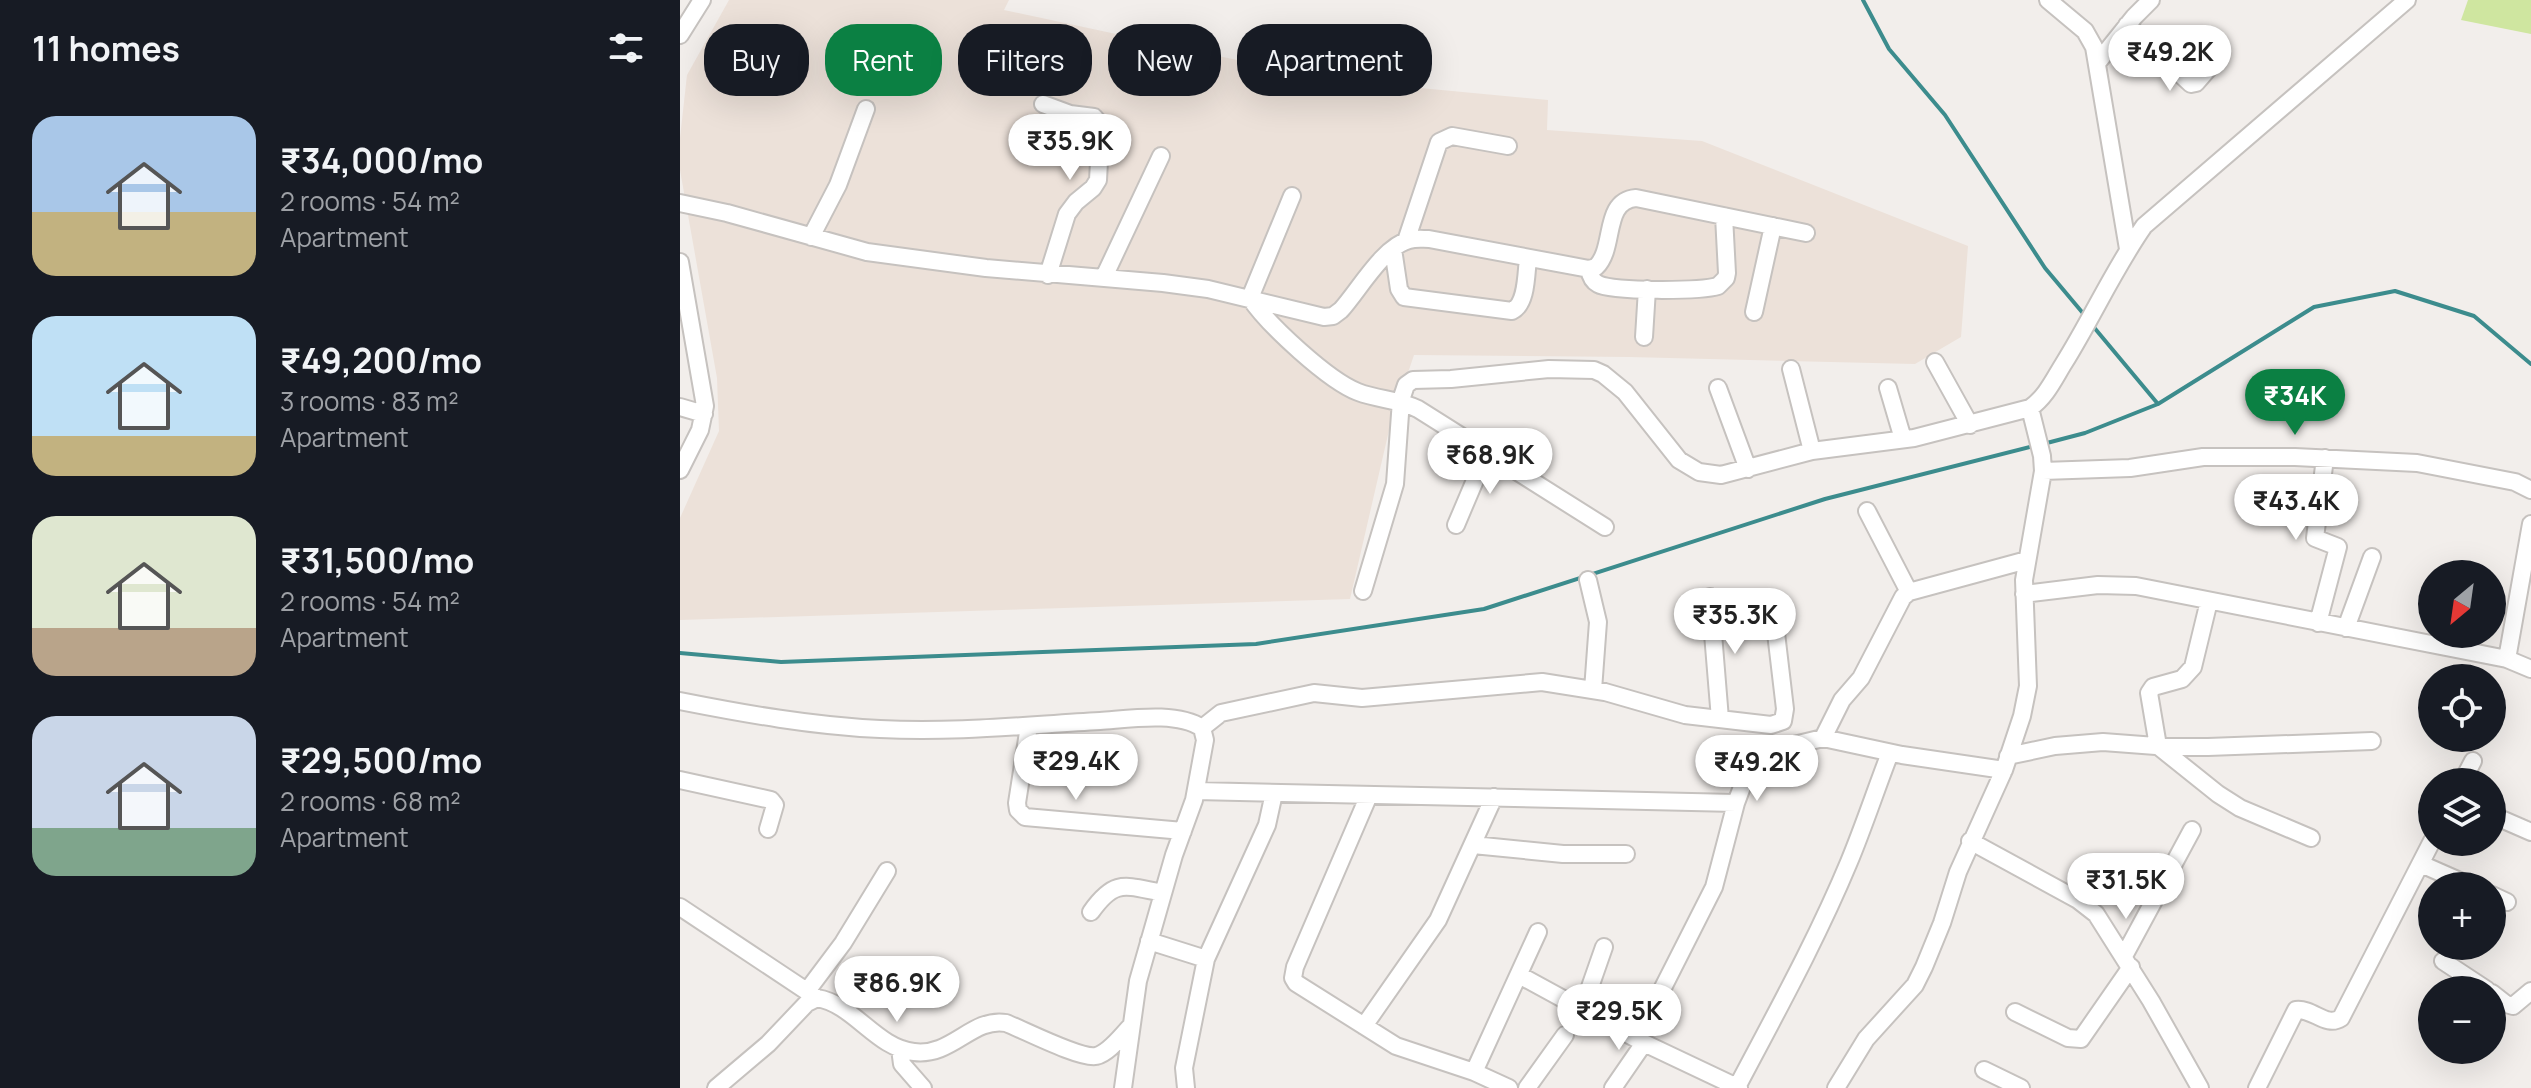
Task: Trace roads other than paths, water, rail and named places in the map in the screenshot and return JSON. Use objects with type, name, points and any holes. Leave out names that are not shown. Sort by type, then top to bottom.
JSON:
[{"type":"street","points":[[680,35],[702,0]]},
{"type":"street","points":[[2048,0],[2085,31],[2094,47],[2128,249]]},
{"type":"street","points":[[2098,62],[2151,0]]},
{"type":"street","points":[[1363,591],[1395,484],[1401,400],[1406,385],[1415,379],[1451,379],[1549,369],[1594,370],[1625,392],[1673,455],[1685,465],[1699,472],[1721,475],[1812,451],[1903,439],[2030,408],[2044,395],[2144,226],[2407,0]]},
{"type":"street","points":[[2127,25],[2191,84],[2196,83],[2216,60]]},
{"type":"street","points":[[1043,104],[1070,114],[1094,117],[1101,125],[1098,180],[1067,214],[1048,275]]},
{"type":"street","points":[[811,237],[838,185],[866,109]]},
{"type":"street","points":[[680,203],[714,209],[867,252],[1048,275],[1104,277],[1208,289],[1324,317],[1333,316],[1345,307],[1399,245],[1439,142],[1452,136],[1508,146]]},
{"type":"street","points":[[1104,277],[1161,156]]},
{"type":"street","points":[[1250,298],[1292,196]]},
{"type":"street","points":[[1399,245],[1429,239],[1589,269],[1603,260],[1616,210],[1621,202],[1636,198],[1806,233]]},
{"type":"street","points":[[1589,269],[1591,277],[1600,285],[1615,289],[1712,288],[1722,283],[1727,273],[1724,216]]},
{"type":"street","points":[[1754,312],[1773,226]]},
{"type":"street","points":[[1399,245],[1399,289],[1404,297],[1512,311],[1521,303],[1528,258]]},
{"type":"street","points":[[680,262],[704,414],[700,430],[680,470]]},
{"type":"street","points":[[1644,337],[1647,289]]},
{"type":"street","points":[[1250,298],[1262,315],[1294,346],[1349,387],[1373,396],[1401,400],[1605,527]]},
{"type":"street","points":[[1935,362],[1970,425]]},
{"type":"street","points":[[1791,369],[1812,451]]},
{"type":"street","points":[[1718,388],[1748,469]]},
{"type":"street","points":[[1888,388],[1903,439]]},
{"type":"street","points":[[680,407],[704,414]]},
{"type":"street","points":[[1836,1088],[1866,1039],[1915,985],[1942,923],[1970,841],[2006,763],[2022,716],[2028,686],[2024,594],[2043,471],[2030,408]]},
{"type":"street","points":[[1456,525],[1487,452]]},
{"type":"street","points":[[2043,471],[2130,468],[2203,457],[2325,458],[2441,466],[2515,482],[2531,490]]},
{"type":"street","points":[[2318,623],[2338,547],[2315,538],[2325,458]]},
{"type":"street","points":[[1867,511],[1909,592]]},
{"type":"street","points":[[2507,659],[2531,524]]},
{"type":"street","points":[[2346,628],[2372,557]]},
{"type":"street","points":[[1823,738],[1836,710],[1861,678],[1899,601],[1909,592],[2027,560]]},
{"type":"street","points":[[1588,580],[1598,622],[1593,690]]},
{"type":"street","points":[[2024,594],[2114,584],[2136,586],[2507,659],[2531,669]]},
{"type":"street","points":[[1710,597],[1720,719]]},
{"type":"street","points":[[2209,601],[2193,667],[2182,679],[2153,687],[2149,693],[2158,746],[2240,808],[2311,838]]},
{"type":"street","points":[[1202,728],[1221,713],[1314,693],[1362,698],[1542,682],[1593,690],[1685,715],[1771,725],[1783,721],[1785,709],[1774,616]]},
{"type":"street","points":[[680,701],[734,712],[880,729],[1029,726],[1153,718],[1184,720],[1202,728]]},
{"type":"street","points":[[1029,726],[1017,803],[1018,810],[1025,817],[1183,831]]},
{"type":"street","points":[[1123,1088],[1138,981],[1196,791],[1205,740],[1202,728]]},
{"type":"street","points":[[1613,1088],[1640,1041],[1714,887],[1746,776],[1762,758],[1823,738],[1890,753],[2006,763],[2055,746],[2103,742],[2208,747],[2372,741]]},
{"type":"street","points":[[1519,975],[1640,1041],[1738,1087],[1832,901],[1890,753]]},
{"type":"street","points":[[2469,768],[2473,761]]},
{"type":"street","points":[[680,780],[771,800],[775,808],[768,829]]},
{"type":"street","points":[[1196,791],[1736,803]]},
{"type":"street","points":[[1186,1088],[1184,1068],[1206,959],[1267,825],[1274,793]]},
{"type":"street","points":[[1369,795],[1293,976],[1296,983],[1407,1051],[1474,1072],[1509,1088]]},
{"type":"street","points":[[1364,1026],[1438,920],[1494,797]]},
{"type":"street","points":[[2506,821],[2531,832]]},
{"type":"street","points":[[2015,1012],[2068,1038],[2078,1040],[2085,1034],[2127,961],[2192,830]]},
{"type":"street","points":[[1970,841],[2078,900],[2096,914],[2127,961],[2200,1088]]},
{"type":"street","points":[[1473,845],[1563,854],[1626,854]]},
{"type":"street","points":[[2257,1088],[2296,1010],[2307,1010],[2330,1022],[2341,1018],[2425,856]]},
{"type":"street","points":[[2421,864],[2439,872]]},
{"type":"street","points":[[716,1088],[768,1044],[807,1003],[887,871]]},
{"type":"street","points":[[1091,912],[1105,893],[1115,887],[1163,893]]},
{"type":"street","points":[[680,907],[812,994],[837,1005],[900,1049],[926,1053],[937,1051],[980,1026],[997,1021],[1093,1056],[1106,1050],[1130,1027]]},
{"type":"street","points":[[1474,1072],[1538,932]]},
{"type":"street","points":[[1149,941],[1206,959]]},
{"type":"street","points":[[1582,1010],[1604,947]]},
{"type":"street","points":[[2443,961],[2466,976]]},
{"type":"street","points":[[2506,1004],[2513,1006],[2531,991]]},
{"type":"street","points":[[1527,1088],[1565,1035]]},
{"type":"street","points":[[900,1049],[902,1064],[923,1088]]},
{"type":"street","points":[[1984,1070],[2021,1088]]},
{"type":"waterway","points":[[1863,0],[1889,49],[1945,115],[2045,268],[2087,318]]},
{"type":"waterway","points":[[2043,444],[2085,433],[2158,404],[2314,307],[2395,291],[2474,316],[2531,364]]},
{"type":"waterway","points":[[2092,325],[2158,404]]},
{"type":"waterway","points":[[680,653],[781,662],[1256,644],[1484,609],[1825,499],[2034,446]]}]
